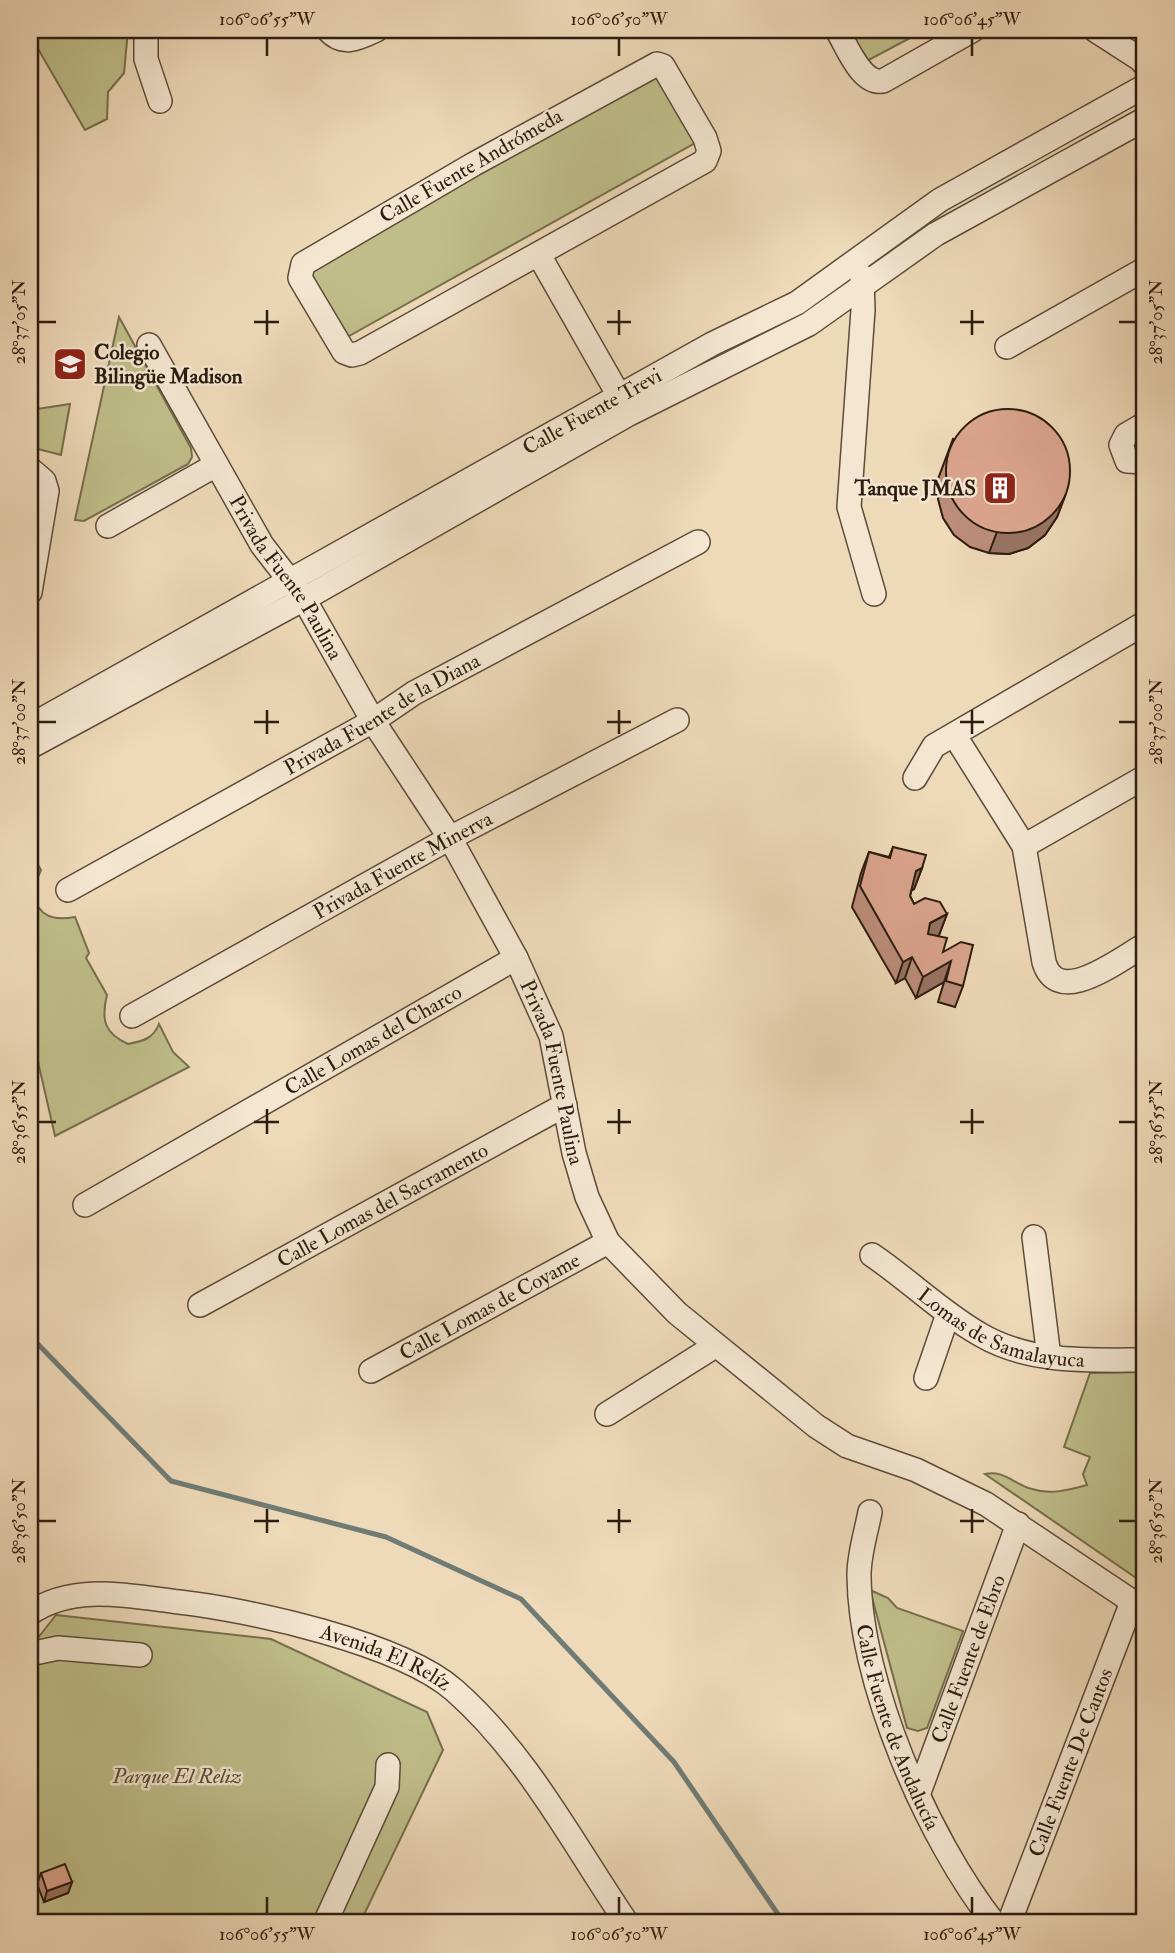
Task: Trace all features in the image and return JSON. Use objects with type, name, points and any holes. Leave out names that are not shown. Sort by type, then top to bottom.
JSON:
[{"type":"street","points":[[146,30],[146,59],[160,101]]},
{"type":"street","points":[[328,30],[340,39],[350,40],[376,30]]},
{"type":"street","points":[[837,30],[866,77],[875,82],[883,81],[973,30]]},
{"type":"street","points":[[1096,30],[1145,65]]},
{"type":"street","name":"Calle Fuente Andrómeda","points":[[650,65],[663,66],[705,138],[707,158],[539,255],[352,355],[344,352],[331,334],[299,275],[308,260],[462,170],[650,65]]},
{"type":"street","name":"Calle Fuente Trevi","points":[[30,747],[304,599],[624,405],[712,344],[797,303],[862,259],[940,200],[1145,86]]},
{"type":"street","name":"Calle Fuente Trevi","points":[[30,726],[289,579],[624,405],[809,324],[936,234],[1145,119]]},
{"type":"street","points":[[539,255],[624,405]]},
{"type":"street","points":[[862,259],[849,507],[874,594]]},
{"type":"street","points":[[1007,347],[1145,269]]},
{"type":"street","name":"Privada Fuente Paulina","points":[[149,345],[262,545],[304,599],[373,721],[450,838],[516,958],[551,1036],[587,1197],[608,1242],[638,1276],[715,1346],[807,1419],[847,1446],[916,1470],[954,1487],[1018,1524],[1139,1606]]},
{"type":"street","points":[[1145,424],[1126,435],[1121,445],[1127,461],[1145,462]]},
{"type":"street","points":[[108,526],[216,465]]},
{"type":"street","points":[[30,469],[44,481],[47,491],[30,592]]},
{"type":"street","name":"Privada Fuente de la Diana","points":[[68,890],[373,721],[414,693],[698,542]]},
{"type":"street","points":[[915,778],[934,746],[1145,623]]},
{"type":"street","name":"Privada Fuente Minerva","points":[[132,1017],[450,838],[677,720]]},
{"type":"street","points":[[955,736],[1024,846],[1047,972],[1058,982],[1079,982],[1145,945]]},
{"type":"street","points":[[1024,846],[1145,777]]},
{"type":"street","name":"Calle Lomas del Charco","points":[[85,1206],[516,958]]},
{"type":"street","name":"Calle Lomas del Sacramento","points":[[200,1305],[565,1105]]},
{"type":"street","points":[[1034,1237],[1049,1357]]},
{"type":"street","name":"Calle Lomas de Coyame","points":[[371,1371],[608,1242]]},
{"type":"street","name":"Lomas de Samalayuca","points":[[872,1255],[899,1273],[948,1314],[981,1336],[1008,1348],[1049,1357],[1145,1360]]},
{"type":"street","points":[[926,1378],[948,1314]]},
{"type":"street","points":[[607,1414],[715,1346]]},
{"type":"street","name":"Calle Fuente de Andalucía","points":[[870,1512],[859,1573],[863,1619],[895,1741],[919,1795],[980,1905],[994,1923]]},
{"type":"street","name":"Calle Fuente de Ebro","points":[[919,1795],[1018,1524]]},
{"type":"street","name":"Avenida El Relíz","points":[[30,1613],[61,1596],[83,1594],[120,1595],[229,1608],[340,1638],[418,1668],[452,1688],[499,1737],[541,1792],[627,1923]]},
{"type":"street","name":"Calle Fuente De Cantos","points":[[1009,1923],[1139,1606]]},
{"type":"street","points":[[30,1654],[58,1648],[140,1655]]},
{"type":"street","points":[[325,1923],[387,1787],[388,1765]]},
{"type":"green space","points":[[30,30],[128,30],[124,73],[108,92],[107,119],[85,130],[30,35]]},
{"type":"green space","points":[[840,30],[925,30],[865,62]]},
{"type":"green space","points":[[655,74],[695,143],[342,340],[304,269]]},
{"type":"green space","points":[[119,317],[191,448],[192,457],[188,464],[84,521],[75,520]]},
{"type":"green space","points":[[70,404],[61,455],[30,447],[30,410]]},
{"type":"green space","points":[[30,850],[41,870],[35,891],[39,908],[52,917],[75,917],[89,953],[86,958],[107,995],[104,1012],[109,1030],[128,1044],[147,1038],[159,1024],[173,1052],[189,1067],[55,1136],[30,1027]]},
{"type":"green space","points":[[1145,1372],[1145,1584],[985,1474],[998,1474],[1025,1487],[1046,1492],[1087,1485],[1083,1474],[1090,1457],[1064,1447],[1090,1373]]},
{"type":"green space","points":[[870,1590],[888,1598],[897,1608],[963,1631],[927,1728],[918,1731],[907,1728]]},
{"type":"green space","name":"Parque El Reliz","points":[[56,1615],[271,1639],[427,1712],[443,1750],[360,1923],[30,1923],[30,1648]]},
{"type":"building","name":"Tanque JMAS","points":[[1008,409],[1032,414],[1052,427],[1065,447],[1070,471],[1065,495],[1052,515],[1032,528],[1008,533],[984,528],[964,515],[951,495],[946,471],[951,447],[964,427],[984,414]]},
{"type":"building","points":[[893,847],[926,855],[922,868],[916,871],[910,896],[914,904],[925,898],[940,902],[947,914],[930,923],[928,934],[947,938],[943,952],[961,942],[973,945],[963,986],[946,981],[951,961],[923,977],[912,957],[903,962],[860,886],[869,852],[890,858]]},
{"type":"building","points":[[65,1864],[72,1882],[47,1891],[41,1873]]},
{"type":"waterway","points":[[30,1336],[171,1481],[386,1537],[521,1599],[674,1762],[784,1923]]},
{"type":"place","name":"Colegio Bilingüe Madison","points":[[70,364]]},
{"type":"place","name":"Tanque JMAS","points":[[1000,488]]}]
